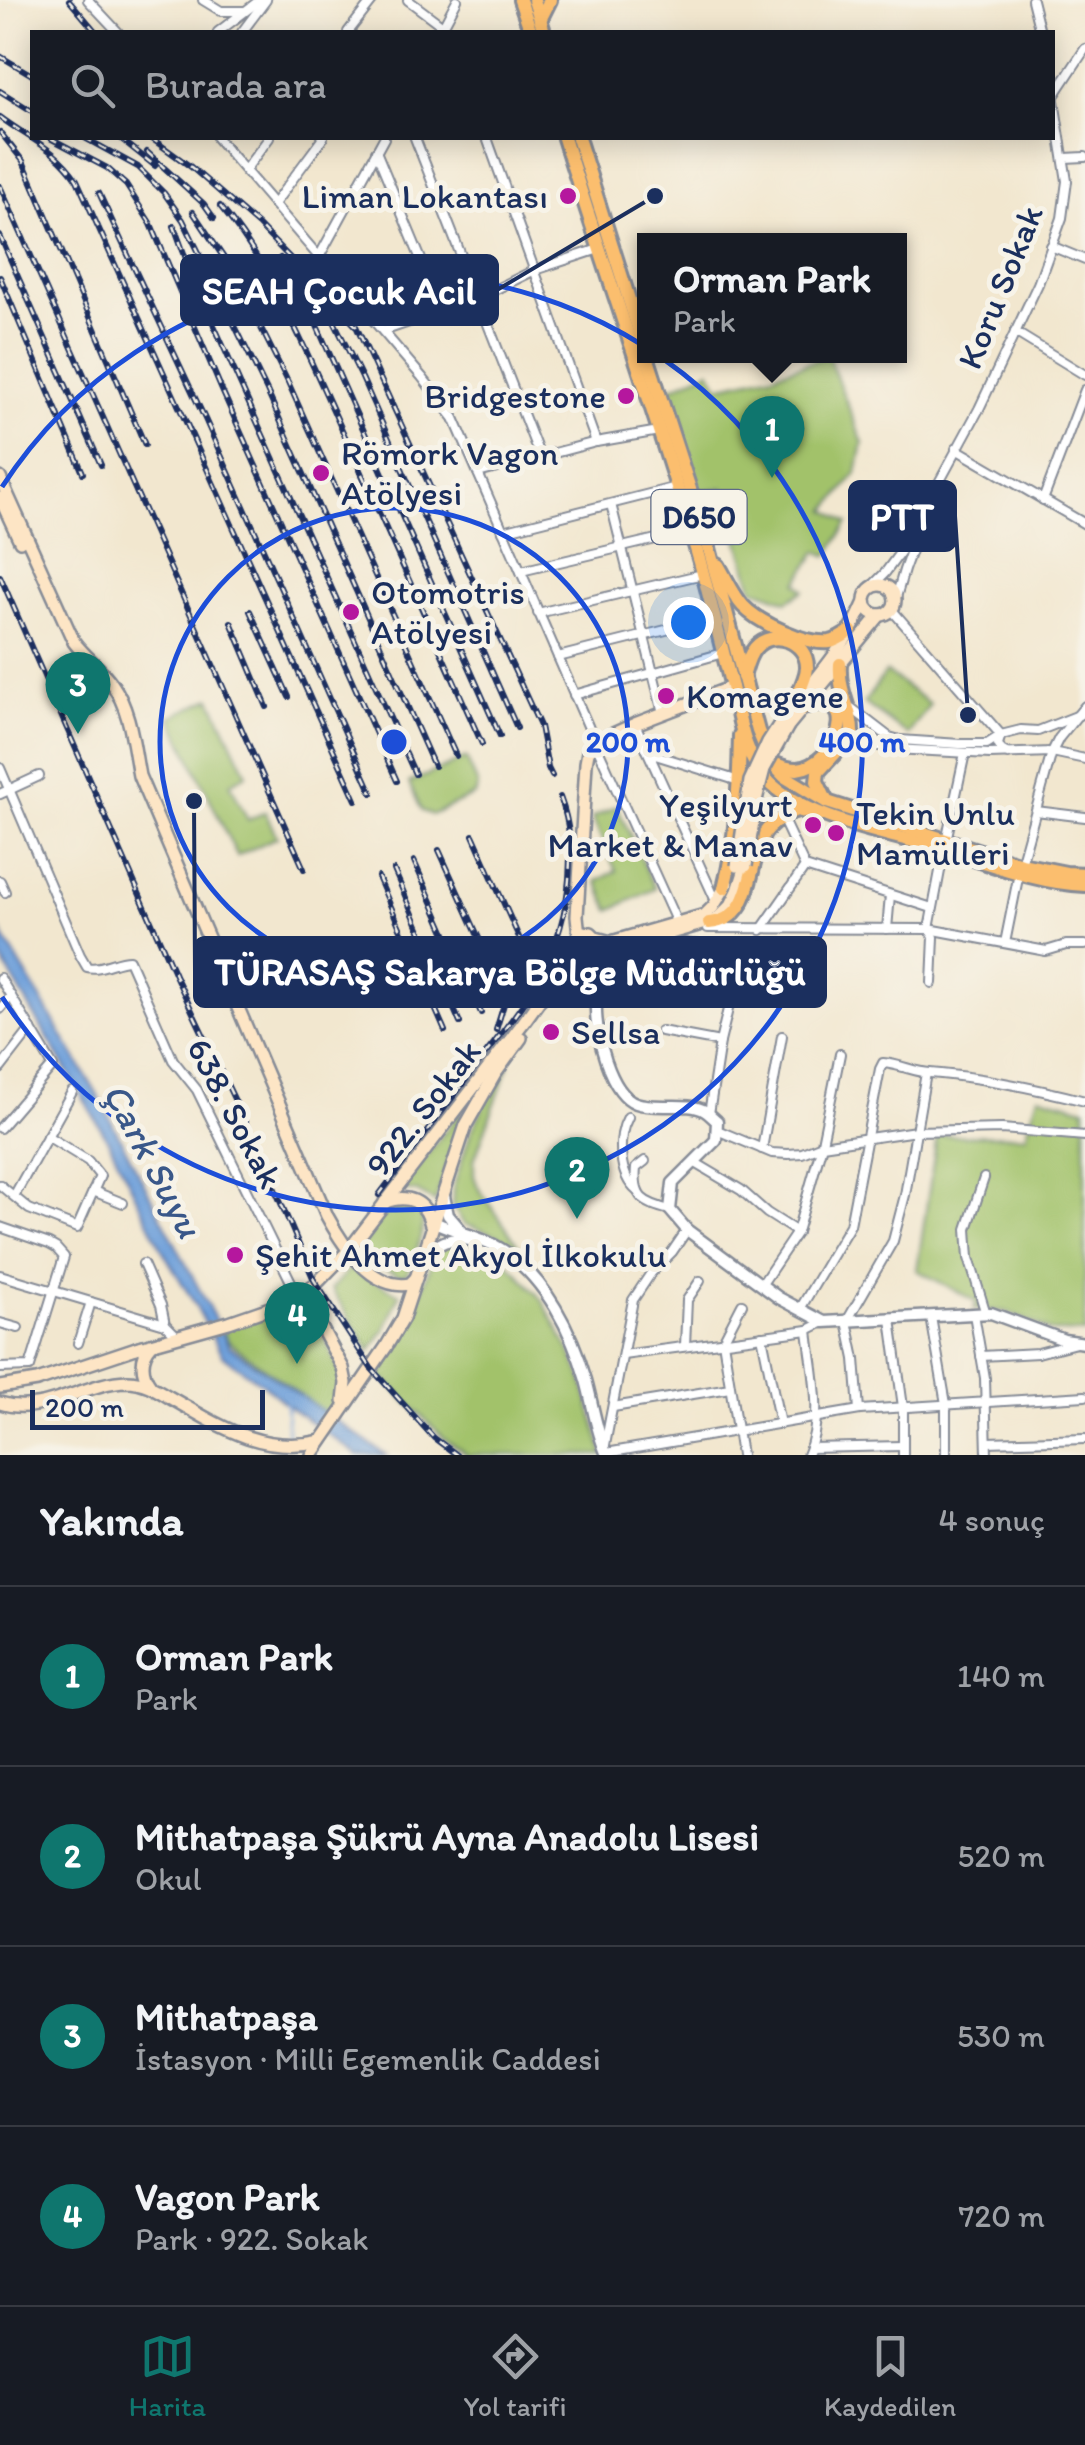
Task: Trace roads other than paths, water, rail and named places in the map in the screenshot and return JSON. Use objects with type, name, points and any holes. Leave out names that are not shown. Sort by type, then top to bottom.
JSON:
[{"type":"main road","points":[[522,0],[530,30]]},
{"type":"main road","points":[[534,0],[542,26]]},
{"type":"main road","points":[[542,26],[550,0]]},
{"type":"main road","points":[[565,140],[677,487],[723,653],[737,683],[739,781],[724,888]]},
{"type":"main road","points":[[579,140],[637,324]]},
{"type":"main road","name":"D650","points":[[649,363],[709,548],[737,683],[771,762]]},
{"type":"main road","points":[[0,478],[74,642],[110,681],[120,698],[132,730],[139,776],[327,1216],[348,1252],[365,1268],[394,1284],[407,1286],[416,1278]]},
{"type":"main road","points":[[0,498],[67,645],[98,670]]},
{"type":"main road","points":[[709,548],[740,603],[754,616],[810,640],[830,642],[851,632]]},
{"type":"main road","points":[[589,948],[611,950],[693,928],[721,916],[731,905],[738,891],[764,769],[784,724],[851,632],[870,588],[884,585],[892,591],[889,608],[798,707]]},
{"type":"main road","points":[[864,602],[869,611],[889,608]]},
{"type":"main road","points":[[589,948],[587,932],[579,934],[577,916],[586,763],[594,742],[737,683],[756,646],[767,639],[782,638],[804,654],[807,670],[798,707]]},
{"type":"main road","points":[[828,802],[818,772],[852,735],[853,721],[839,680],[840,664]]},
{"type":"main road","points":[[771,762],[801,769],[823,755],[834,742],[840,721],[836,710],[824,704],[798,707]]},
{"type":"main road","points":[[740,723],[754,761],[768,781],[802,804],[843,822]]},
{"type":"main road","points":[[771,762],[792,782],[828,802],[1053,882],[1085,885]]},
{"type":"main road","points":[[708,922],[723,922],[732,914],[751,882],[763,837],[770,826],[796,810],[945,845]]},
{"type":"main road","points":[[589,948],[705,915],[741,866]]},
{"type":"main road","points":[[1020,869],[1085,874]]},
{"type":"main road","name":"922. Sokak","points":[[312,1455],[403,1318],[466,1124],[510,1052],[589,948]]},
{"type":"main road","name":"922. Sokak","points":[[0,1387],[26,1384],[291,1297],[348,1252],[589,948]]},
{"type":"main road","points":[[384,1203],[407,1198],[419,1202],[431,1223]]},
{"type":"main road","points":[[327,1216],[344,1228],[370,1223]]},
{"type":"main road","points":[[291,1297],[312,1311],[340,1361],[346,1383],[340,1412]]},
{"type":"main road","name":"922. Sokak","points":[[136,1348],[170,1328],[191,1330]]},
{"type":"main road","points":[[150,1385],[143,1365],[151,1344]]},
{"type":"main road","points":[[0,1403],[28,1406],[126,1381],[150,1385],[210,1421],[244,1455]]},
{"type":"main road","points":[[233,1440],[264,1451],[282,1452],[322,1440]]},
{"type":"street","points":[[88,0],[116,30]]},
{"type":"street","points":[[202,0],[221,10],[244,11]]},
{"type":"street","points":[[220,30],[263,0]]},
{"type":"street","points":[[243,30],[263,0]]},
{"type":"street","points":[[354,30],[373,0]]},
{"type":"street","points":[[408,0],[444,29],[457,0]]},
{"type":"street","points":[[1032,0],[1040,30]]},
{"type":"street","points":[[1055,91],[1085,49]]},
{"type":"street","name":"Koru Sokak","points":[[933,494],[979,409],[1038,284],[1062,218],[1067,181],[1055,98]]},
{"type":"street","points":[[219,140],[454,418],[677,924]]},
{"type":"street","points":[[245,170],[268,140]]},
{"type":"street","points":[[274,204],[322,140]]},
{"type":"street","points":[[319,256],[383,140]]},
{"type":"street","points":[[415,140],[540,457]]},
{"type":"street","points":[[488,140],[596,442]]},
{"type":"street","points":[[1065,158],[1081,157],[1085,145]]},
{"type":"street","points":[[376,151],[442,310]]},
{"type":"street","points":[[1051,246],[1085,260]]},
{"type":"street","points":[[383,331],[476,298],[534,270],[598,249]]},
{"type":"street","points":[[1015,332],[1085,374]]},
{"type":"street","points":[[1043,500],[1085,390]]},
{"type":"street","points":[[478,472],[659,430]]},
{"type":"street","points":[[956,449],[1085,524]]},
{"type":"street","points":[[503,531],[677,487]]},
{"type":"street","points":[[870,588],[904,547],[933,494]]},
{"type":"street","points":[[933,494],[889,608],[1001,735]]},
{"type":"street","points":[[611,504],[662,713]]},
{"type":"street","points":[[521,571],[690,530]]},
{"type":"street","points":[[538,613],[703,574]]},
{"type":"street","points":[[558,657],[714,618]]},
{"type":"street","points":[[574,695],[723,653]]},
{"type":"street","points":[[846,704],[889,737],[900,740],[987,744],[1001,735],[1038,731],[1079,715]]},
{"type":"street","points":[[1005,943],[1020,869],[1052,752],[1058,738],[1085,706]]},
{"type":"street","points":[[635,724],[716,901]]},
{"type":"street","points":[[1038,731],[1052,752]]},
{"type":"street","points":[[852,735],[892,749],[1052,752],[1085,759]]},
{"type":"street","points":[[1001,735],[1000,750],[1008,754]]},
{"type":"street","points":[[649,752],[739,781]]},
{"type":"street","points":[[932,983],[932,908],[966,753]]},
{"type":"street","points":[[0,768],[10,790]]},
{"type":"street","points":[[0,794],[39,776]]},
{"type":"street","name":"638. Sokak","points":[[10,790],[88,967],[129,960],[174,1060],[197,1090],[291,1297]]},
{"type":"street","points":[[1036,811],[1085,817]]},
{"type":"street","points":[[782,818],[805,867],[932,908]]},
{"type":"street","points":[[761,930],[805,867]]},
{"type":"street","points":[[0,881],[4,892]]},
{"type":"street","points":[[886,929],[890,896]]},
{"type":"street","points":[[693,928],[929,929],[1046,951],[1085,945]]},
{"type":"street","points":[[641,942],[726,952],[782,986],[814,990]]},
{"type":"street","points":[[700,946],[700,964],[730,993],[709,1114]]},
{"type":"street","points":[[589,948],[606,969]]},
{"type":"street","points":[[611,950],[596,1006],[598,1027],[608,1066],[626,1098],[652,1106],[702,1108],[717,1121],[716,1140],[672,1184],[670,1210]]},
{"type":"street","points":[[0,978],[53,1066],[0,1128]]},
{"type":"street","points":[[0,1009],[11,996]]},
{"type":"street","points":[[0,1069],[31,1029]]},
{"type":"street","points":[[661,1032],[720,1042]]},
{"type":"street","points":[[762,1149],[782,1036]]},
{"type":"street","points":[[762,1284],[797,1232],[822,1145],[840,1054]]},
{"type":"street","points":[[800,1309],[850,1225],[865,1138],[884,1063],[926,1073],[1018,1084],[1085,1101]]},
{"type":"street","points":[[859,1410],[848,1321],[893,1241],[926,1073]]},
{"type":"street","points":[[14,1196],[72,1092]]},
{"type":"street","points":[[628,1117],[621,1134],[624,1170],[628,1184],[644,1201],[670,1210],[687,1230],[762,1284],[824,1322]]},
{"type":"street","points":[[717,1130],[762,1149],[788,1154],[916,1131],[1002,1129],[1085,1136]]},
{"type":"street","points":[[0,1185],[30,1208],[77,1228],[100,1176],[88,1161],[47,1136]]},
{"type":"street","points":[[637,1191],[636,1168],[646,1162]]},
{"type":"street","points":[[694,1162],[742,1190],[767,1214],[797,1232]]},
{"type":"street","points":[[984,1178],[967,1229],[980,1314],[987,1455]]},
{"type":"street","points":[[445,1185],[448,1215],[464,1234]]},
{"type":"street","points":[[93,1190],[122,1203]]},
{"type":"street","points":[[431,1223],[490,1244],[522,1264],[558,1312],[585,1377],[608,1449]]},
{"type":"street","points":[[0,1228],[49,1244],[64,1257],[30,1367],[0,1368]]},
{"type":"street","points":[[608,1449],[634,1300],[687,1230]]},
{"type":"street","points":[[422,1259],[441,1242],[455,1238],[490,1244]]},
{"type":"street","points":[[143,1264],[170,1328]]},
{"type":"street","points":[[0,1275],[170,1328]]},
{"type":"street","points":[[685,1346],[687,1300],[700,1281]]},
{"type":"street","points":[[78,1343],[91,1302]]},
{"type":"street","points":[[741,1455],[723,1341],[742,1304]]},
{"type":"street","points":[[623,1355],[808,1330],[824,1322],[980,1314],[1064,1340],[1083,1342]]},
{"type":"street","points":[[931,1317],[946,1404],[946,1455]]},
{"type":"street","points":[[808,1330],[817,1418],[809,1452],[903,1450],[903,1407],[891,1319]]},
{"type":"street","points":[[0,1322],[18,1328]]},
{"type":"street","points":[[762,1336],[780,1424]]},
{"type":"street","points":[[981,1356],[1038,1352],[1083,1342]]},
{"type":"street","points":[[613,1407],[730,1388]]},
{"type":"street","points":[[608,1449],[859,1410],[1085,1396]]},
{"type":"street","points":[[987,1442],[1085,1439]]},
{"type":"water","points":[[1,932],[96,1092],[229,1346],[386,1455],[358,1455],[222,1355],[164,1253],[108,1140],[0,957]]},
{"type":"waterway","points":[[286,1403],[288,1440]]},
{"type":"railway","points":[[69,0],[94,30]]},
{"type":"railway","points":[[0,56],[30,74]]},
{"type":"railway","points":[[0,91],[30,110]]},
{"type":"railway","points":[[0,117],[30,138]]},
{"type":"railway","points":[[0,132],[23,161],[145,445]]},
{"type":"railway","points":[[34,140],[51,152],[77,180],[356,800]]},
{"type":"railway","points":[[54,140],[107,168],[126,185],[151,224],[397,781]]},
{"type":"railway","points":[[89,140],[138,167],[183,220],[267,391],[434,766]]},
{"type":"railway","points":[[122,140],[155,166]]},
{"type":"railway","points":[[154,140],[258,225],[356,326],[540,726],[552,776]]},
{"type":"railway","points":[[147,152],[214,218]]},
{"type":"railway","points":[[0,186],[304,869]]},
{"type":"railway","points":[[99,193],[372,793]]},
{"type":"railway","points":[[220,206],[240,231],[289,314],[482,744]]},
{"type":"railway","points":[[193,212],[232,270],[288,382],[456,756]]},
{"type":"railway","points":[[174,226],[193,278],[415,774]]},
{"type":"railway","points":[[0,236],[101,465]]},
{"type":"railway","points":[[280,258],[314,319],[500,736]]},
{"type":"railway","points":[[0,277],[83,473]]},
{"type":"railway","points":[[326,305],[517,728]]},
{"type":"railway","points":[[0,576],[314,1280],[371,1368],[434,1438],[457,1455]]},
{"type":"railway","points":[[250,611],[289,697]]},
{"type":"railway","points":[[231,622],[267,707]]},
{"type":"railway","points":[[379,1195],[522,1005],[548,961],[565,909],[569,879],[569,837],[560,797]]},
{"type":"railway","points":[[473,835],[526,953],[519,995]]},
{"type":"railway","points":[[439,850],[502,989],[504,1004],[496,1030]]},
{"type":"railway","points":[[414,861],[481,1013]]},
{"type":"railway","points":[[394,870],[460,1023]]},
{"type":"railway","points":[[378,877],[445,1031]]},
{"type":"place","name":"Liman Lokantası","points":[[568,196]]},
{"type":"place","name":"SEAH Çocuk Acil","points":[[655,196]]},
{"type":"place","name":"Bridgestone","points":[[626,396]]},
{"type":"place","name":"Römork Vagon Atölyesi","points":[[321,473]]},
{"type":"place","name":"Orman Park","points":[[772,478]]},
{"type":"place","name":"Otomotris Atölyesi","points":[[351,612]]},
{"type":"place","name":"Komagene","points":[[666,696]]},
{"type":"place","name":"PTT","points":[[968,715]]},
{"type":"place","name":"Mithatpaşa","points":[[78,734]]},
{"type":"place","name":"TÜRASAŞ Sakarya Bölge Müdürlüğü","points":[[194,801]]},
{"type":"place","name":"Yeşilyurt Market & Manav","points":[[813,825]]},
{"type":"place","name":"Tekin Unlu Mamülleri","points":[[836,833]]},
{"type":"place","name":"Sellsa","points":[[551,1032]]},
{"type":"place","name":"Mithatpaşa Şükrü Ayna Anadolu Lisesi","points":[[577,1219]]},
{"type":"place","name":"Şehit Ahmet Akyol İlkokulu","points":[[235,1255]]},
{"type":"place","name":"Vagon Park","points":[[297,1364]]},
{"type":"water label","name":"Çark Suyu","points":[[153,1160]]}]
